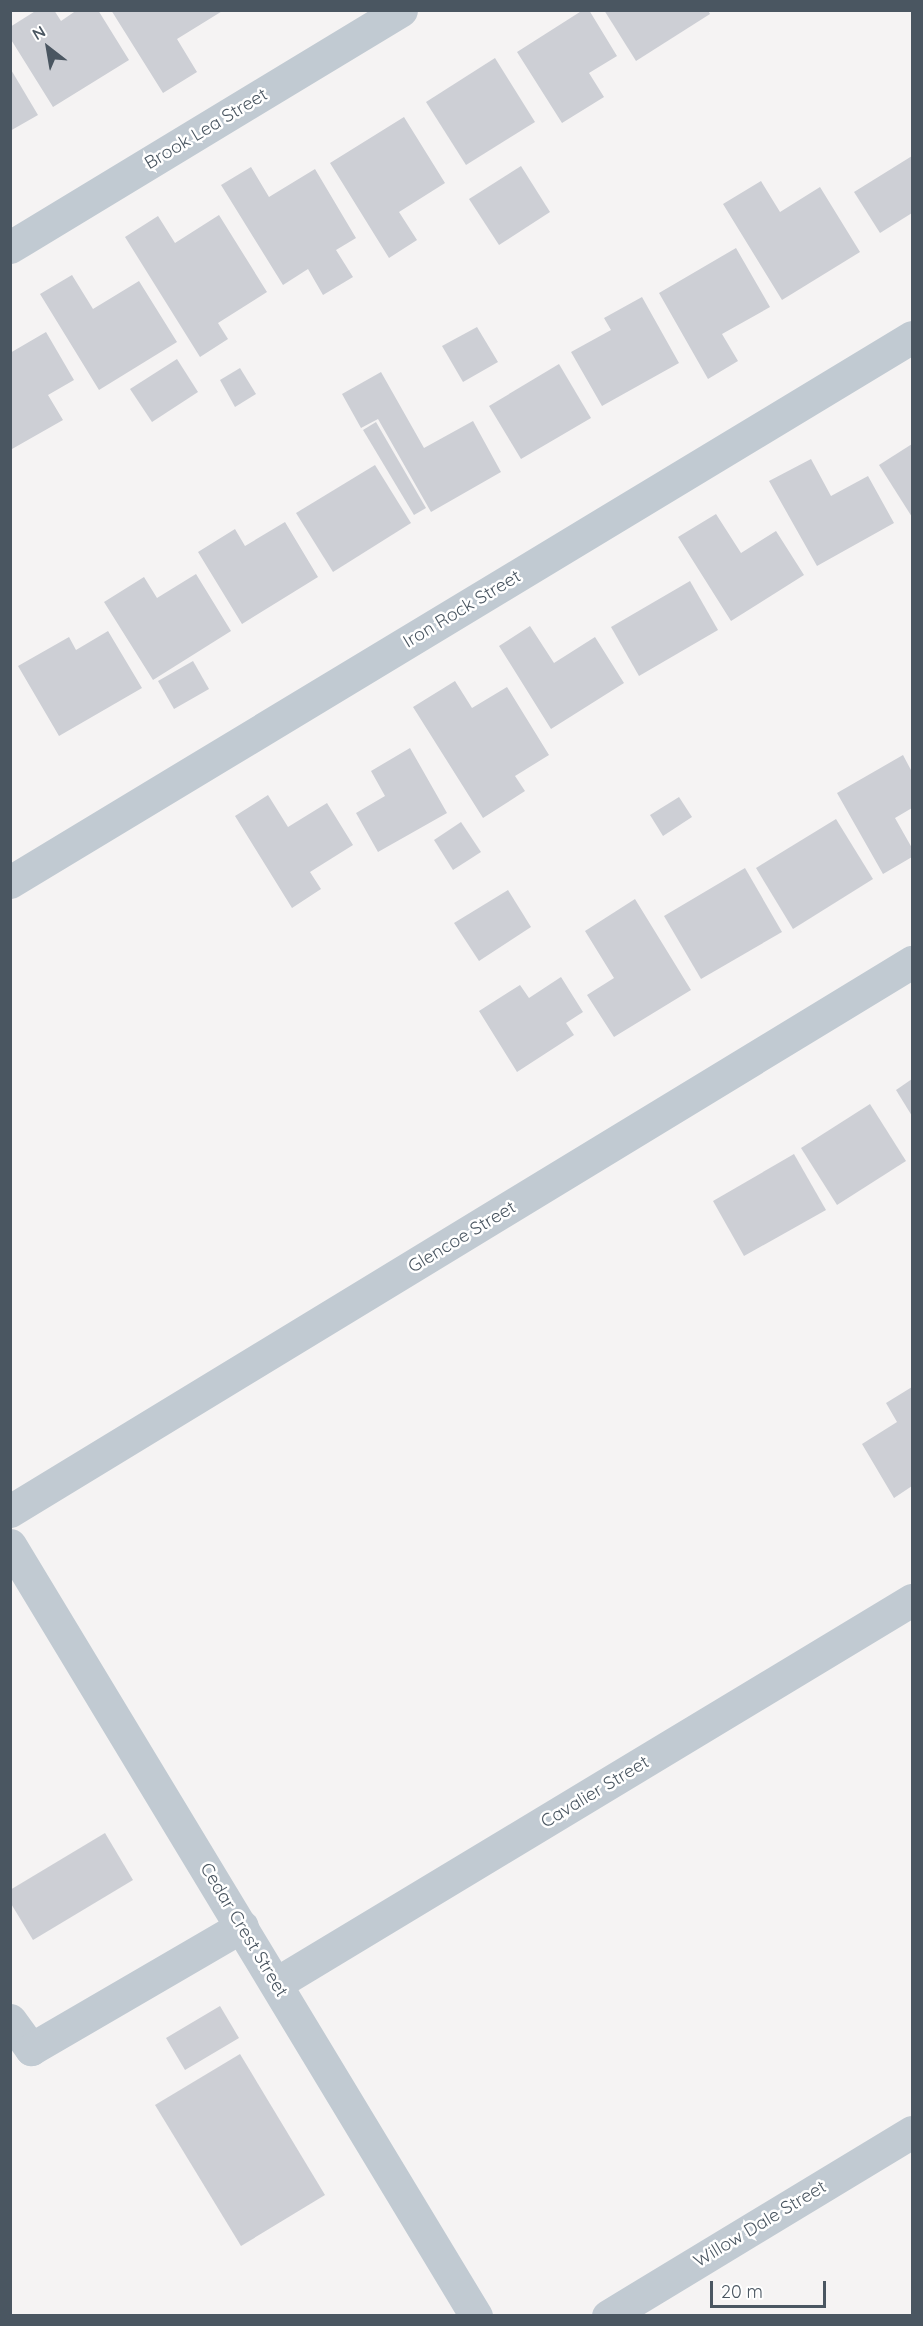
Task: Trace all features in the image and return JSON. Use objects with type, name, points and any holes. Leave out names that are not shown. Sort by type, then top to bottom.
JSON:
[{"type":"street","name":"Brook Lea Street","points":[[10,247],[401,10]]},
{"type":"street","name":"Iron Rock Street","points":[[10,882],[912,336]]},
{"type":"street","name":"Glencoe Street","points":[[10,1511],[912,963]]},
{"type":"street","name":"Cedar Crest Street","points":[[10,1545],[277,1983],[476,2316]]},
{"type":"street","name":"Cavalier Street","points":[[277,1983],[912,1600]]},
{"type":"street","points":[[10,2020],[31,2049],[242,1926]]},
{"type":"street","name":"Willow Dale Street","points":[[608,2316],[912,2132]]},
{"type":"building","points":[[37,10],[54,10],[61,21],[77,10],[98,10],[129,60],[53,107],[10,38],[10,27]]},
{"type":"building","points":[[111,10],[224,10],[177,39],[197,72],[163,93]]},
{"type":"building","points":[[583,10],[589,10],[617,56],[589,73],[604,97],[562,123],[517,52]]},
{"type":"building","points":[[604,10],[708,10],[710,14],[636,61]]},
{"type":"building","points":[[495,58],[535,122],[466,165],[426,102]]},
{"type":"building","points":[[10,68],[38,115],[10,131]]},
{"type":"building","points":[[404,117],[445,183],[399,212],[417,240],[389,258],[330,163]]},
{"type":"building","points":[[912,156],[912,213],[880,233],[854,192]]},
{"type":"building","points":[[521,166],[550,212],[499,245],[469,199]]},
{"type":"building","points":[[251,167],[269,197],[315,169],[356,238],[336,250],[353,277],[323,295],[308,269],[283,285],[221,185]]},
{"type":"building","points":[[761,181],[780,212],[820,187],[860,252],[782,300],[723,204]]},
{"type":"building","points":[[219,215],[267,292],[218,323],[228,339],[200,357],[125,237],[158,216],[175,243]]},
{"type":"building","points":[[736,248],[770,307],[722,334],[738,361],[708,379],[659,293]]},
{"type":"building","points":[[72,275],[93,309],[139,281],[177,342],[99,390],[40,294]]},
{"type":"building","points":[[642,297],[679,363],[602,406],[571,352],[611,330],[604,318]]},
{"type":"building","points":[[477,327],[498,362],[463,382],[442,346]]},
{"type":"building","points":[[46,332],[74,380],[48,395],[63,420],[12,449],[10,353]]},
{"type":"building","points":[[177,359],[198,392],[152,422],[130,389]]},
{"type":"building","points":[[559,364],[591,418],[521,459],[489,406]]},
{"type":"building","points":[[240,368],[256,394],[235,407],[220,380]]},
{"type":"building","points":[[381,372],[424,448],[473,421],[501,472],[431,512],[378,419],[361,428],[342,394]]},
{"type":"building","points":[[376,422],[426,508],[414,515],[363,430]]},
{"type":"building","points":[[912,444],[912,517],[879,465]]},
{"type":"building","points":[[811,459],[831,496],[868,476],[894,523],[817,566],[769,481]]},
{"type":"building","points":[[375,465],[411,523],[333,572],[296,513]]},
{"type":"building","points":[[716,514],[741,553],[776,531],[804,575],[731,621],[678,537]]},
{"type":"building","points":[[285,522],[318,577],[242,624],[198,552],[235,529],[245,546]]},
{"type":"building","points":[[196,574],[231,631],[153,680],[104,602],[144,577],[157,598]]},
{"type":"building","points":[[690,581],[718,630],[639,676],[611,627]]},
{"type":"building","points":[[530,626],[554,663],[595,637],[624,683],[551,729],[499,646]]},
{"type":"building","points":[[108,631],[142,688],[59,736],[18,666],[69,637],[76,650]]},
{"type":"building","points":[[193,661],[209,689],[174,709],[158,681]]},
{"type":"building","points":[[455,681],[472,708],[507,687],[549,755],[515,776],[525,791],[483,818],[413,707]]},
{"type":"building","points":[[410,748],[447,813],[378,852],[356,813],[385,796],[371,771]]},
{"type":"building","points":[[903,755],[912,772],[912,808],[895,818],[912,848],[912,857],[883,874],[837,793]]},
{"type":"building","points":[[268,795],[288,827],[327,803],[353,845],[310,872],[321,889],[292,908],[235,816]]},
{"type":"building","points":[[679,797],[692,817],[663,836],[650,815]]},
{"type":"building","points":[[836,819],[873,879],[793,929],[756,868]]},
{"type":"building","points":[[461,822],[481,852],[453,870],[434,840]]},
{"type":"building","points":[[745,868],[782,932],[701,979],[664,916]]},
{"type":"building","points":[[508,890],[531,927],[479,961],[454,923]]},
{"type":"building","points":[[635,899],[691,990],[614,1037],[587,995],[614,978],[585,931]]},
{"type":"building","points":[[561,977],[583,1012],[566,1023],[574,1035],[517,1072],[479,1011],[520,985],[529,998]]},
{"type":"building","points":[[912,1079],[912,1116],[896,1090]]},
{"type":"building","points":[[870,1104],[906,1161],[837,1205],[801,1148]]},
{"type":"building","points":[[794,1154],[826,1210],[744,1256],[713,1201]]},
{"type":"building","points":[[912,1387],[912,1486],[894,1498],[862,1444],[897,1422],[886,1403]]},
{"type":"building","points":[[105,1833],[133,1880],[33,1940],[10,1902],[10,1890]]},
{"type":"building","points":[[220,2006],[239,2038],[185,2070],[166,2038]]},
{"type":"building","points":[[240,2054],[325,2195],[241,2246],[155,2105]]}]
